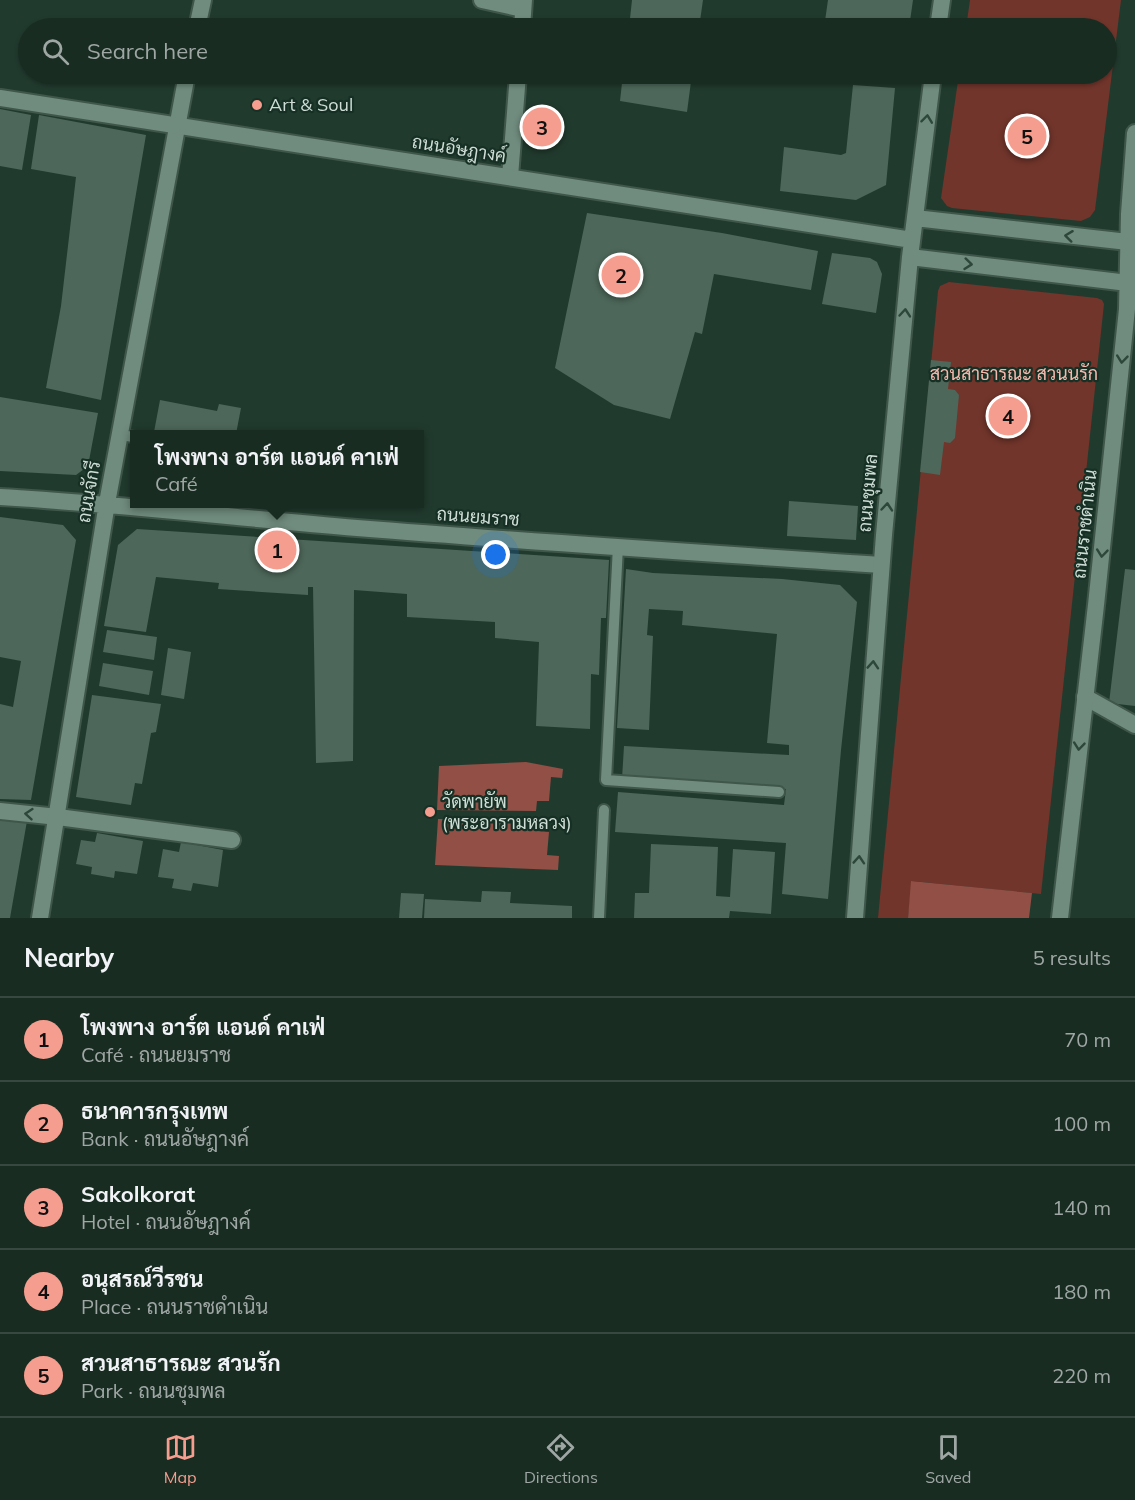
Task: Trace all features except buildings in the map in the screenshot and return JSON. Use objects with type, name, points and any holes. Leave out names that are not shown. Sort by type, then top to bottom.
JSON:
[{"type":"main road","points":[[199,18],[203,0]]},
{"type":"main road","points":[[482,0],[524,4]]},
{"type":"main road","points":[[940,18],[942,0]]},
{"type":"main road","name":"ถนนจักรี","points":[[41,918],[107,503],[127,436],[176,126],[185,84]]},
{"type":"main road","points":[[510,177],[517,84]]},
{"type":"main road","name":"ถนนชุมพล","points":[[855,918],[881,565],[910,257],[932,84]]},
{"type":"main road","name":"ถนนอัษฎางค์","points":[[0,98],[912,240]]},
{"type":"main road","name":"ถนนราชดำเนิน","points":[[1060,918],[1097,594],[1130,273],[1128,243],[1135,133]]},
{"type":"main road","points":[[915,218],[1128,243]]},
{"type":"main road","points":[[910,257],[1130,273]]},
{"type":"main road","name":"ถนนยมราช","points":[[0,497],[130,505]]},
{"type":"main road","name":"ถนนยมราช","points":[[174,508],[347,527],[881,565]]},
{"type":"main road","points":[[1084,697],[1135,725]]},
{"type":"main road","points":[[0,811],[232,840]]},
{"type":"lane","points":[[618,546],[606,780],[779,792]]},
{"type":"lane","points":[[599,918],[604,810]]},
{"type":"green space","points":[[970,0],[1121,0],[1117,32],[1117,18],[967,18]]},
{"type":"green space","points":[[958,84],[1111,84],[1095,210],[1090,217],[1081,221],[952,208],[947,206],[941,198]]},
{"type":"green space","name":"สวนสาธารณะ สวนนรัก","points":[[949,282],[1097,298],[1104,304],[1041,894],[912,881],[908,918],[878,918],[938,291],[940,286]]},
{"type":"shaded area","points":[[526,762],[563,769],[562,778],[551,777],[549,801],[537,801],[536,811],[437,810],[439,766]]},
{"type":"shaded area","points":[[438,819],[537,820],[537,831],[549,832],[547,855],[559,856],[558,870],[435,865]]},
{"type":"shaded area","points":[[911,881],[1032,893],[1029,918],[908,918]]},
{"type":"place","name":"Art & Soul","points":[[257,105]]},
{"type":"place","name":"Sakolkorat","points":[[542,127]]},
{"type":"place","name":"สวนสาธารณะ สวนรัก","points":[[1027,136]]},
{"type":"place","name":"ธนาคารกรุงเทพ","points":[[621,275]]},
{"type":"place","name":"อนุสรณ์วีรชน","points":[[1008,416]]},
{"type":"place","name":"โพงพาง อาร์ต แอนด์ คาเฟ่","points":[[277,550]]},
{"type":"place","name":"วัดพายัพ (พระอารามหลวง)","points":[[430,812]]}]
